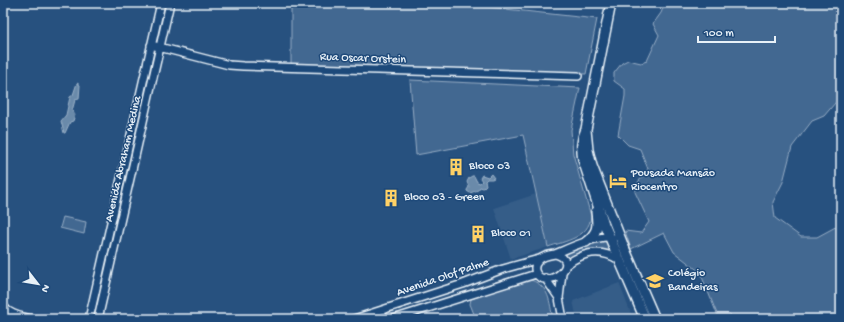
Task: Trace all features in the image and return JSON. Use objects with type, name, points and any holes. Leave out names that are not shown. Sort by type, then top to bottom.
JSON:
[{"type":"main road","points":[[611,3],[586,129],[581,140],[583,160],[609,236],[644,319]]},
{"type":"main road","points":[[586,129],[588,150],[592,166],[623,245],[655,319]]},
{"type":"main road","points":[[586,242],[592,238],[597,228],[594,195]]},
{"type":"street","name":"Avenida Abraham Medina","points":[[89,319],[161,3]]},
{"type":"street","name":"Avenida Abraham Medina","points":[[98,319],[170,3]]},
{"type":"street","name":"Rua Oscar Orstein","points":[[151,46],[243,66],[578,76]]},
{"type":"street","points":[[120,182],[124,186],[129,184]]},
{"type":"street","points":[[118,194],[122,193],[126,196]]},
{"type":"street","points":[[562,273],[553,278],[545,278],[536,274],[535,266],[539,259],[546,255],[555,254],[598,237],[609,236],[623,245]]},
{"type":"street","points":[[107,237],[117,239]]},
{"type":"street","points":[[563,319],[559,298],[562,273],[566,265],[584,255],[602,253],[619,260]]},
{"type":"street","points":[[555,254],[562,258],[566,265]]},
{"type":"street","name":"Avenida Olof Palme","points":[[354,319],[463,284],[504,269],[539,259]]},
{"type":"street","name":"Avenida Olof Palme","points":[[393,319],[536,274]]},
{"type":"street","points":[[545,278],[559,298]]},
{"type":"street","points":[[3,306],[13,315],[31,319]]},
{"type":"shaded area","points":[[291,3],[450,3],[597,19],[586,74],[291,64]]},
{"type":"shaded area","points":[[665,3],[841,3],[841,96],[824,116],[812,121],[792,147],[783,182],[773,202],[775,218],[801,237],[817,237],[841,224],[841,319],[732,319],[730,314],[717,314],[700,272],[674,252],[664,233],[631,249],[625,231],[641,233],[649,222],[635,192],[636,185],[648,169],[640,149],[628,145],[618,135],[625,89],[614,81],[614,73],[622,63],[628,60],[641,63],[647,61],[659,35],[653,24],[661,13]]},
{"type":"shaded area","points":[[410,80],[580,88],[571,130],[573,154],[591,216],[586,229],[575,238],[548,247],[523,135],[416,155]]},
{"type":"shaded area","points":[[77,83],[80,85],[79,99],[75,100],[72,111],[75,115],[73,121],[70,122],[64,133],[61,121],[66,115],[70,97],[73,95]]},
{"type":"shaded area","points":[[491,174],[494,178],[487,179],[485,181],[486,185],[483,188],[480,187],[478,190],[470,193],[467,191],[469,187],[467,182],[469,178],[474,176],[477,182],[480,183],[482,181],[480,178],[482,175],[488,177]]},
{"type":"shaded area","points":[[536,194],[548,247],[511,259],[494,208]]},
{"type":"shaded area","points":[[63,217],[86,222],[84,234],[60,228]]},
{"type":"shaded area","points":[[598,240],[607,240],[613,253],[595,250],[568,260],[563,254]]},
{"type":"shaded area","points":[[531,280],[542,287],[548,295],[553,319],[476,319],[470,304],[471,299],[522,281]]},
{"type":"shaded area","points":[[619,283],[633,319],[577,319],[573,301]]},
{"type":"waterway","points":[[370,319],[437,296]]},
{"type":"place","name":"Bloco 03","points":[[456,167]]},
{"type":"place","name":"Pousada Mansão Riocentro","points":[[618,181]]},
{"type":"place","name":"Bloco 03 - Green","points":[[391,198]]},
{"type":"place","name":"Bloco 01","points":[[478,234]]},
{"type":"place","name":"Colégio Bandeiras","points":[[655,281]]}]
